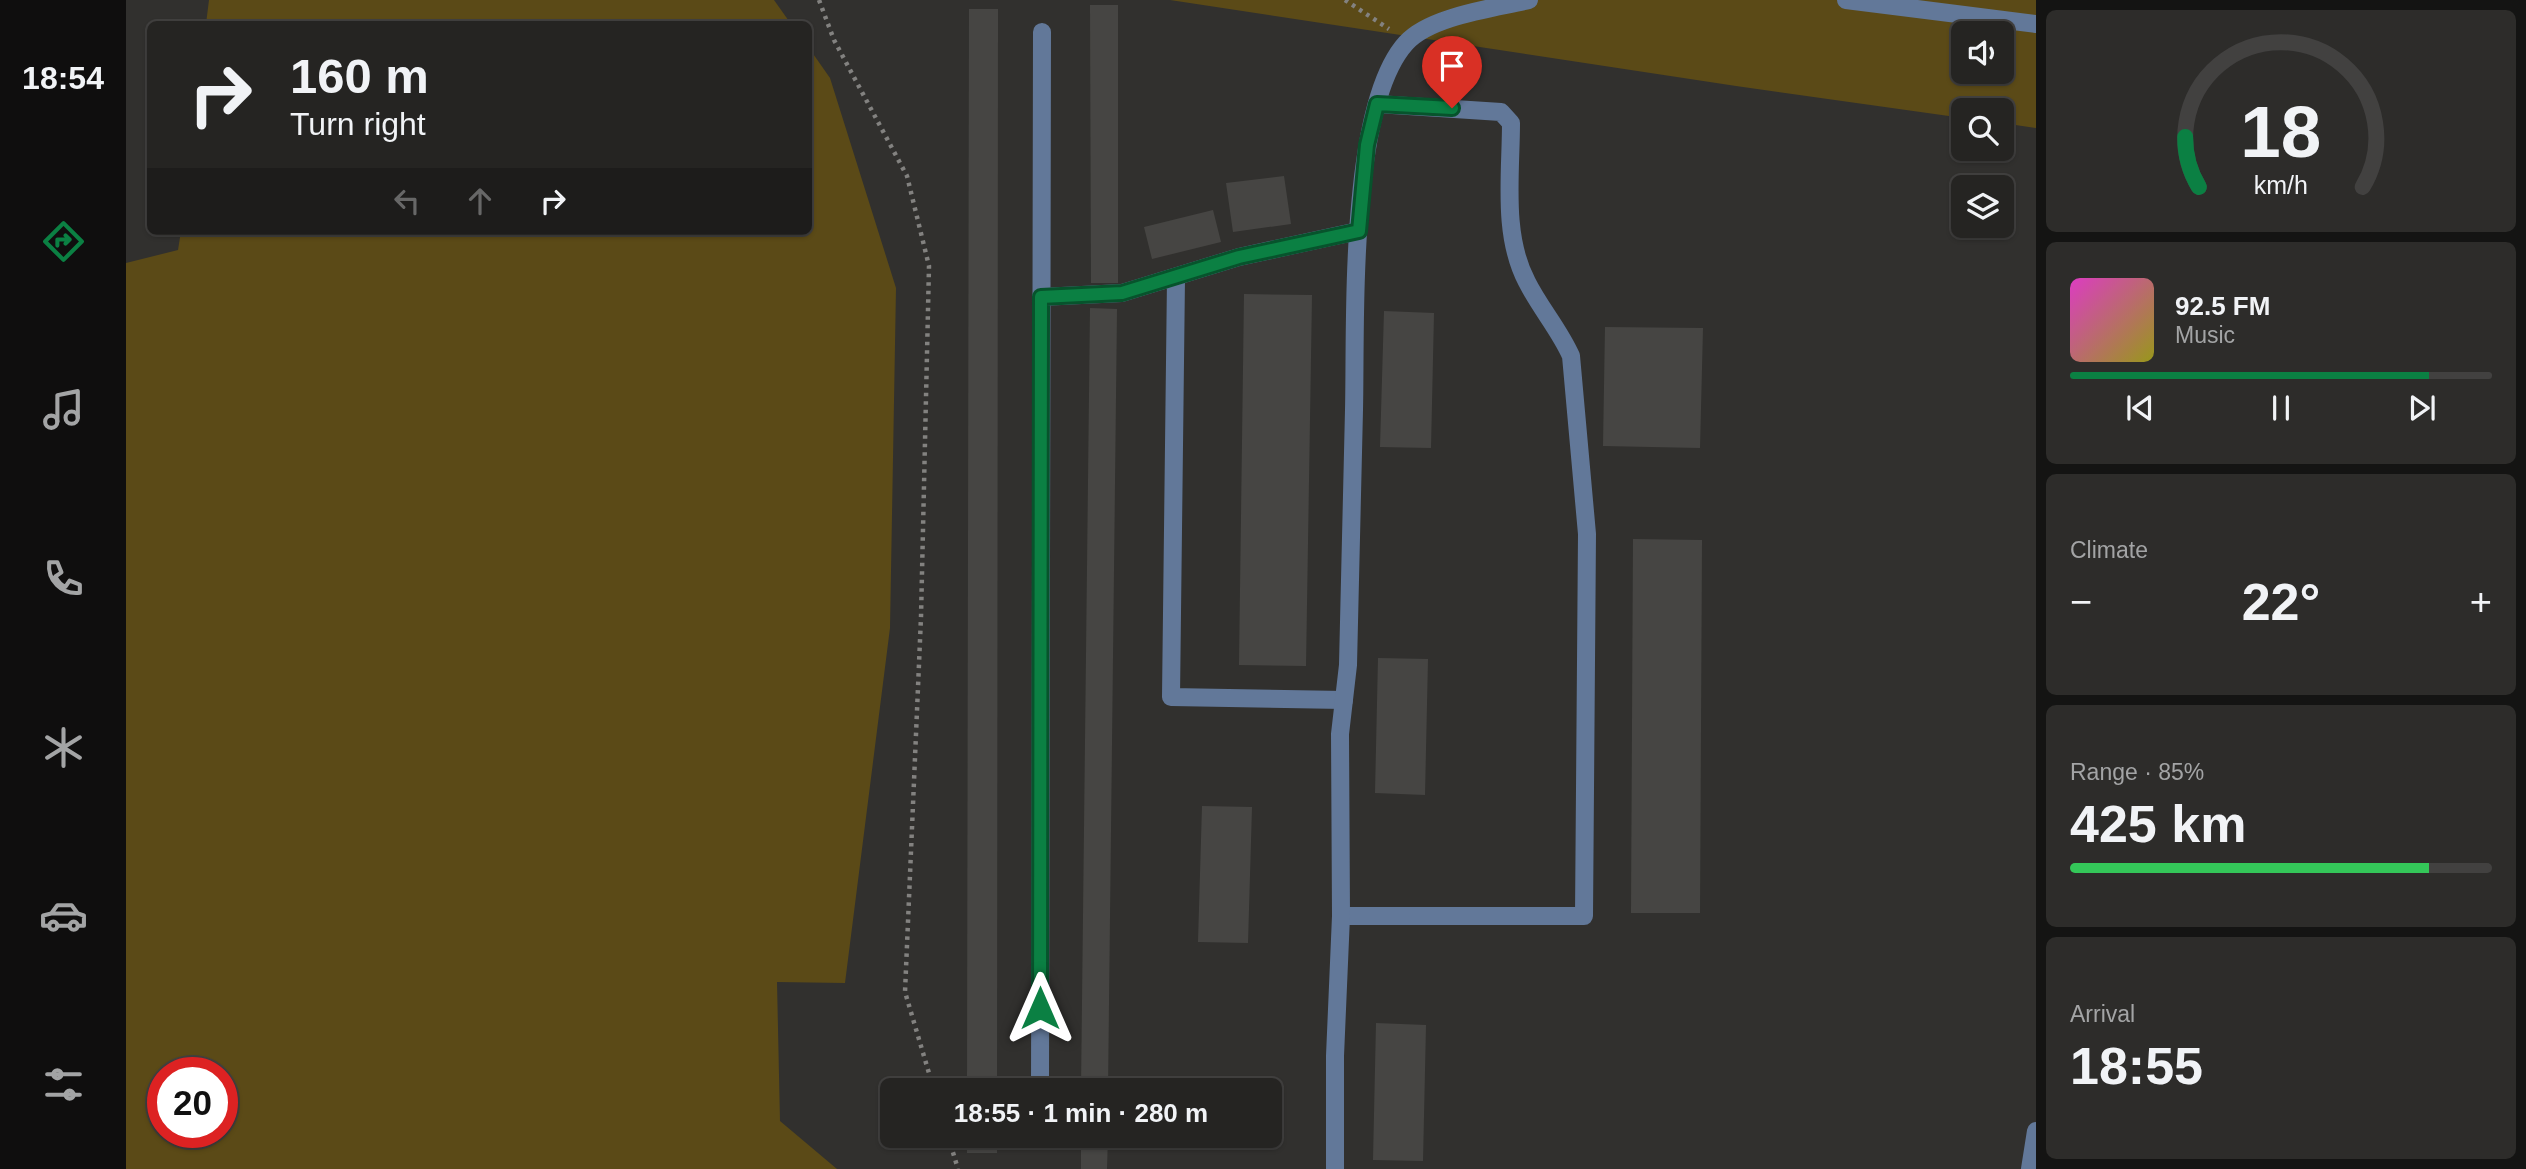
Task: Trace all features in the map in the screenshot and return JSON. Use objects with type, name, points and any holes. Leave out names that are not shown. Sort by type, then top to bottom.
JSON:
[{"type":"street","points":[[1335,1169],[1335,1056],[1341,916],[1340,734],[1348,665],[1359,231],[1367,145],[1377,104],[1393,62],[1407,41],[1447,18],[1529,0]]},
{"type":"street","points":[[1846,0],[2036,24]]},
{"type":"street","points":[[1040,1078],[1042,32]]},
{"type":"street","points":[[1341,916],[1584,916],[1587,534],[1571,356],[1527,282],[1515,253],[1511,222],[1511,123],[1501,112],[1377,104]]},
{"type":"street","points":[[1041,297],[1122,293],[1239,257],[1359,231]]},
{"type":"street","points":[[1176,278],[1171,697],[1344,700]]},
{"type":"street","points":[[2030,1169],[2036,1131]]},
{"type":"path","points":[[819,0],[834,40],[907,176],[929,266],[921,617],[905,992],[930,1078]]},
{"type":"path","points":[[1345,0],[1407,41]]},
{"type":"path","points":[[952,1148],[958,1169]]},
{"type":"shaded area","points":[[209,0],[774,0],[789,21],[206,21]]},
{"type":"shaded area","points":[[1170,0],[2036,0],[2036,128],[2014,125],[2014,98],[1951,98],[1951,116]]},
{"type":"shaded area","points":[[812,52],[830,78],[896,288],[890,628],[845,983],[777,982],[780,1121],[837,1169],[126,1169],[126,263],[178,250],[180,235],[812,235]]},
{"type":"building","points":[[1090,5],[1118,5],[1118,283],[1091,283]]},
{"type":"building","points":[[969,9],[998,9],[997,1078],[967,1078]]},
{"type":"building","points":[[1284,176],[1291,224],[1233,232],[1226,183]]},
{"type":"building","points":[[1213,210],[1221,242],[1152,259],[1144,227]]},
{"type":"building","points":[[1244,294],[1312,295],[1306,666],[1239,665]]},
{"type":"building","points":[[1090,308],[1117,309],[1108,1078],[1081,1078]]},
{"type":"building","points":[[1384,311],[1434,313],[1431,448],[1380,447]]},
{"type":"building","points":[[1605,327],[1703,328],[1700,448],[1603,446]]},
{"type":"building","points":[[1633,539],[1702,540],[1700,913],[1631,913]]},
{"type":"building","points":[[1378,658],[1428,659],[1425,795],[1375,793]]},
{"type":"building","points":[[1202,806],[1252,807],[1248,943],[1198,942]]},
{"type":"building","points":[[1376,1023],[1426,1025],[1423,1161],[1373,1160]]},
{"type":"building","points":[[967,1148],[997,1148],[997,1153],[967,1153]]},
{"type":"building","points":[[1081,1148],[1108,1148],[1107,1169],[1081,1169]]},
{"type":"route","points":[[1040,1008],[1041,297],[1122,293],[1239,257],[1359,231],[1367,145],[1377,104],[1452,108]]}]
